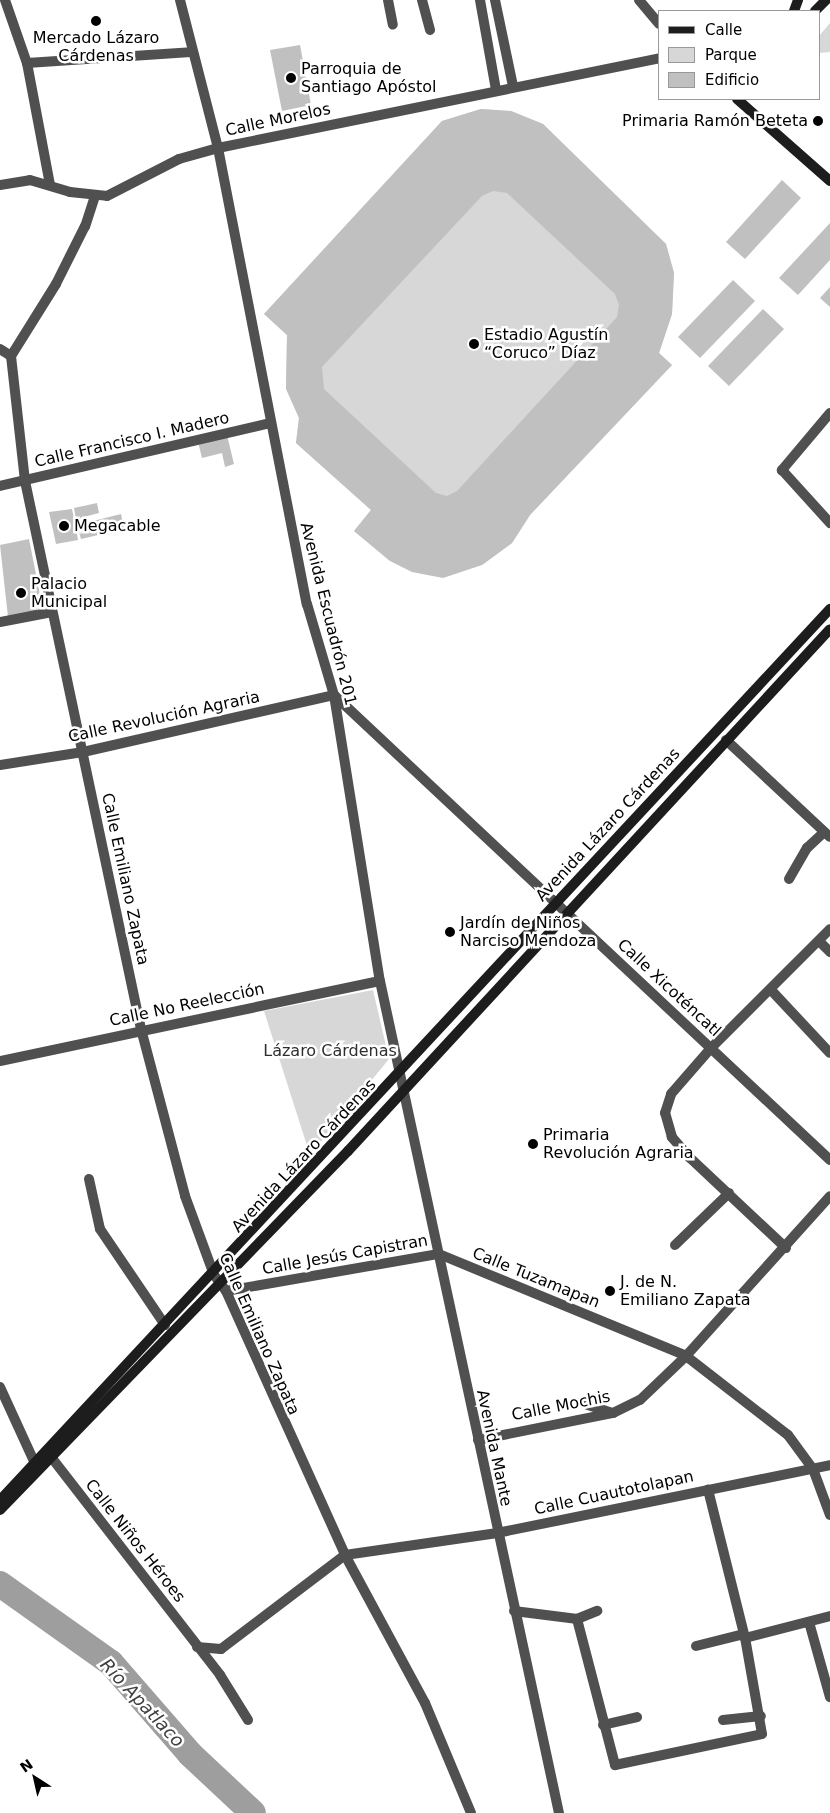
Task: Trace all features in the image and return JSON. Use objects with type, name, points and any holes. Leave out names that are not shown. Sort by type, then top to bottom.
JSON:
[{"type":"main road","points":[[816,10],[826,0]]},
{"type":"main road","points":[[738,100],[830,181]]},
{"type":"main road","points":[[752,100],[761,119]]},
{"type":"main road","name":"Avenida Lázaro Cárdenas","points":[[0,1510],[216,1278],[557,903],[830,609]]},
{"type":"main road","name":"Avenida Lázaro Cárdenas","points":[[51,1456],[165,1325],[216,1278],[406,1087],[566,911],[830,629]]},
{"type":"main road","points":[[798,643],[808,652]]},
{"type":"main road","name":"Avenida Lázaro Cárdenas","points":[[0,1500],[38,1470]]},
{"type":"street","points":[[5,0],[27,63],[50,185]]},
{"type":"street","name":"Avenida Escuadrón 201","points":[[180,0],[191,52],[218,148],[307,604],[334,695],[380,981],[406,1087]]},
{"type":"street","points":[[388,0],[393,25]]},
{"type":"street","points":[[422,0],[430,30]]},
{"type":"street","points":[[480,0],[496,90]]},
{"type":"street","points":[[495,0],[513,86]]},
{"type":"street","points":[[639,0],[658,23]]},
{"type":"street","points":[[27,63],[191,52]]},
{"type":"street","name":"Calle Morelos","points":[[0,185],[30,180],[95,196],[107,196],[179,159],[218,148],[513,86],[658,58]]},
{"type":"street","points":[[0,349],[11,356],[56,284],[85,226],[95,196]]},
{"type":"street","name":"Calle Emiliano Zapata","points":[[11,356],[25,481],[52,612],[141,1029],[185,1196],[216,1278],[226,1291],[345,1554],[425,1703],[471,1813]]},
{"type":"street","points":[[830,413],[784,464],[785,476],[830,524]]},
{"type":"street","name":"Calle Francisco I. Madero","points":[[0,486],[271,423]]},
{"type":"street","points":[[0,622],[52,612]]},
{"type":"street","name":"Calle Revolución Agraria","points":[[0,765],[83,752],[334,695]]},
{"type":"street","name":"Calle Xicoténcatl","points":[[334,695],[830,1160]]},
{"type":"street","points":[[726,740],[827,834],[807,848],[789,880]]},
{"type":"street","points":[[786,1248],[672,1137],[665,1113],[671,1094],[711,1048],[771,990],[830,928]]},
{"type":"street","points":[[819,941],[830,952]]},
{"type":"street","name":"Calle No Reelección","points":[[0,1061],[141,1029],[380,981]]},
{"type":"street","points":[[771,990],[830,1053]]},
{"type":"street","name":"Avenida Mante","points":[[406,1087],[497,1533],[559,1813]]},
{"type":"street","points":[[89,1179],[100,1229],[165,1325]]},
{"type":"street","points":[[675,1245],[729,1193]]},
{"type":"street","name":"Calle Mochis","points":[[478,1440],[612,1413],[640,1400],[686,1356],[786,1248],[830,1196]]},
{"type":"street","name":"Calle Jesús Capistran","points":[[226,1291],[439,1254]]},
{"type":"street","name":"Calle Tuzamapan","points":[[439,1254],[686,1356],[772,1419],[813,1469],[830,1516]]},
{"type":"street","points":[[0,1387],[38,1470]]},
{"type":"street","points":[[582,1403],[612,1413]]},
{"type":"street","name":"Calle Niños Héroes","points":[[51,1456],[198,1647],[248,1720]]},
{"type":"street","name":"Calle Cuautotolapan","points":[[198,1647],[221,1649],[345,1554],[497,1533],[830,1465]]},
{"type":"street","points":[[577,1619],[612,1763],[618,1766],[758,1737],[764,1730],[744,1636],[708,1490]]},
{"type":"street","points":[[514,1611],[577,1619],[597,1611]]},
{"type":"street","points":[[696,1646],[830,1616]]},
{"type":"street","points":[[809,1622],[830,1697]]},
{"type":"street","points":[[723,1720],[761,1716]]},
{"type":"street","points":[[603,1725],[637,1717]]},
{"type":"green space","points":[[830,23],[830,52],[820,53],[820,35]]},
{"type":"green space","name":"Estadio Agustín “Coruco” Díaz","points":[[481,109],[511,111],[543,124],[666,244],[674,273],[672,314],[659,353],[672,365],[530,515],[512,543],[482,565],[390,561],[354,531],[371,510],[296,443],[299,418],[286,388],[287,335],[264,314],[442,121]]},
{"type":"green space","name":"Lázaro Cárdenas","points":[[373,990],[389,1059],[310,1155],[264,1011]]},
{"type":"building","name":"Parroquia de Santiago Apóstol","points":[[300,45],[311,105],[282,111],[270,50]]},
{"type":"building","name":"Estadio Agustín “Coruco” Díaz","points":[[481,109],[511,111],[543,124],[666,244],[674,273],[672,314],[659,353],[672,365],[530,515],[512,543],[482,565],[443,578],[412,572],[390,561],[354,531],[371,510],[296,443],[299,418],[286,389],[287,335],[264,314],[442,121]],"holes":[[[493,191],[507,193],[615,294],[619,305],[617,317],[457,491],[447,496],[436,493],[324,389],[322,367],[482,196]]]},
{"type":"building","points":[[782,180],[801,198],[745,259],[726,242]]},
{"type":"building","points":[[830,223],[830,260],[798,295],[779,278]]},
{"type":"building","points":[[733,280],[755,301],[700,358],[678,337]]},
{"type":"building","points":[[830,287],[830,307],[820,298]]},
{"type":"building","points":[[763,309],[784,329],[729,386],[708,366]]},
{"type":"building","points":[[227,435],[234,464],[225,467],[222,453],[202,458],[198,442]]},
{"type":"building","points":[[97,503],[99,513],[76,519],[74,508]]},
{"type":"building","name":"Megacable","points":[[72,509],[78,540],[56,544],[49,512]]},
{"type":"building","points":[[121,514],[124,529],[81,539],[77,525]]},
{"type":"building","name":"Palacio Municipal","points":[[29,539],[43,610],[8,617],[0,545]]},
{"type":"waterway","name":"Río Apatlaco","points":[[0,1584],[111,1663],[190,1754],[253,1813]]},
{"type":"place","name":"Mercado Lázaro Cárdenas","points":[[96,21]]},
{"type":"place","name":"Parroquia de Santiago Apóstol","points":[[291,78]]},
{"type":"place","name":"Primaria Ramón Beteta","points":[[818,121]]},
{"type":"place","name":"Estadio Agustín “Coruco” Díaz","points":[[474,344]]},
{"type":"place","name":"Megacable","points":[[64,526]]},
{"type":"place","name":"Palacio Municipal","points":[[21,593]]},
{"type":"place","name":"Jardín de Niños Narciso Mendoza","points":[[450,932]]},
{"type":"place","name":"Primaria Revolución Agraria","points":[[533,1144]]},
{"type":"place","name":"J. de N. Emiliano Zapata","points":[[610,1291]]}]
